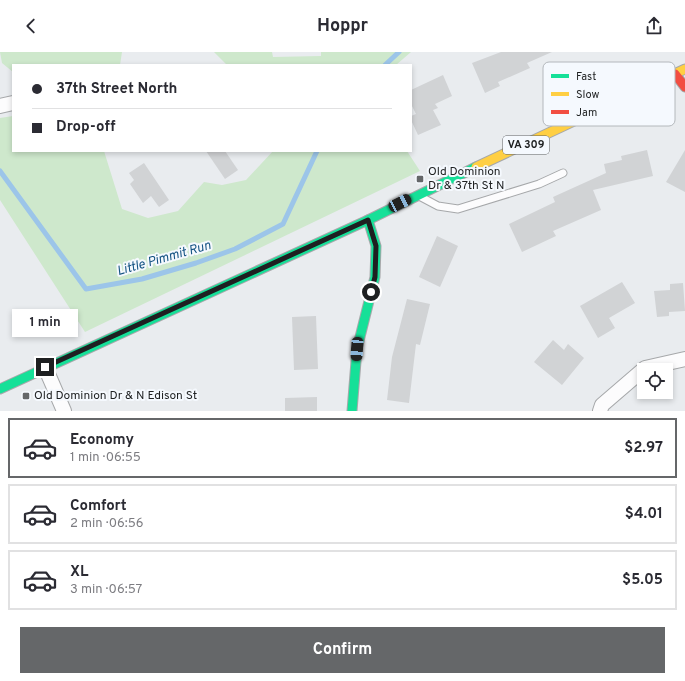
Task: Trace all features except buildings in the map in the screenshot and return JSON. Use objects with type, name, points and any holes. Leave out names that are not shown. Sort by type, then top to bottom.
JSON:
[{"type":"main road","name":"VA 309","points":[[675,74],[685,69]]},
{"type":"main road","points":[[675,74],[685,87]]},
{"type":"main road","name":"VA 309","points":[[0,389],[45,367],[368,220],[417,195],[567,126]]},
{"type":"main road","points":[[352,411],[357,349],[375,277],[376,246],[368,220]]},
{"type":"street","points":[[0,106],[12,104]]},
{"type":"street","points":[[600,411],[602,406],[645,368],[685,359]]},
{"type":"street","points":[[45,367],[64,411]]},
{"type":"lane","points":[[417,195],[438,206],[458,209],[539,184],[563,173]]},
{"type":"green space","points":[[0,52],[122,52],[120,64],[12,64],[12,71],[2,63]]},
{"type":"green space","points":[[214,52],[272,52],[273,57],[321,56],[321,52],[411,52],[397,64],[226,64]]},
{"type":"green space","points":[[12,116],[12,152],[104,152],[122,209],[148,218],[178,211],[204,182],[222,185],[246,180],[272,152],[408,152],[420,171],[85,332],[0,200],[0,118]]},
{"type":"waterway","name":"Little Pimmit Run","points":[[386,64],[399,52]]},
{"type":"waterway","name":"Little Pimmit Run","points":[[0,171],[86,289],[142,279],[196,263],[235,249],[283,224],[317,152]]},
{"type":"traffic: fast","points":[[0,389],[368,220],[476,167]]},
{"type":"traffic: fast","points":[[352,411],[357,349],[375,277],[376,246],[368,220]]},
{"type":"traffic: slow","points":[[675,74],[685,69]]},
{"type":"traffic: slow","points":[[476,167],[563,126]]},
{"type":"traffic: jam","points":[[675,74],[685,87]]},
{"type":"place","name":"Old Dominion Dr & 37th St N","points":[[420,179]]},
{"type":"place","name":"Old Dominion Dr & N Edison St","points":[[26,396]]},
{"type":"route","points":[[45,367],[368,220],[376,246],[375,277],[371,292]]}]
